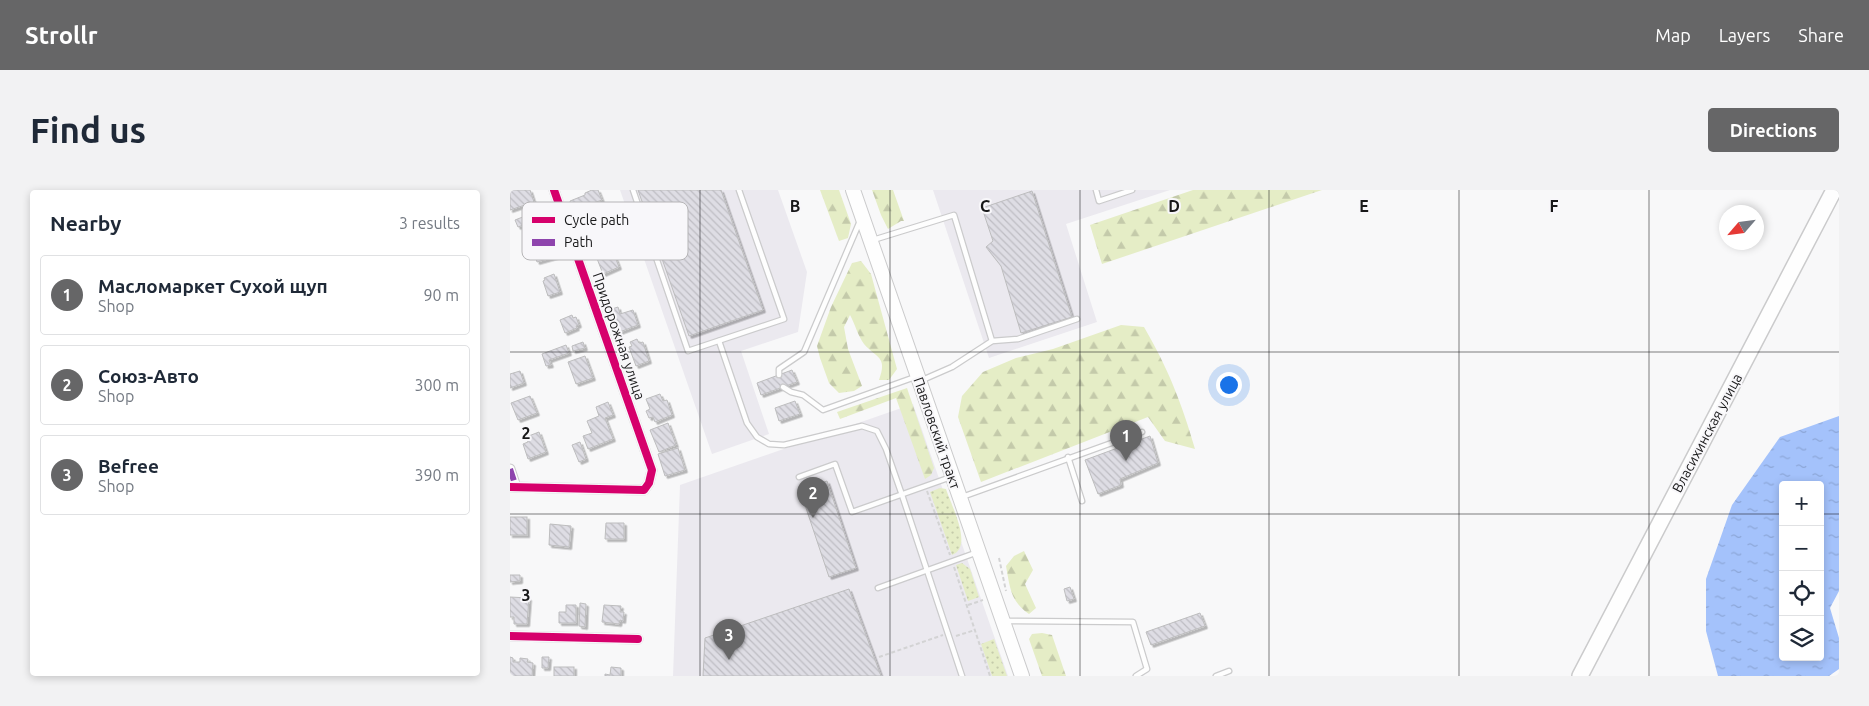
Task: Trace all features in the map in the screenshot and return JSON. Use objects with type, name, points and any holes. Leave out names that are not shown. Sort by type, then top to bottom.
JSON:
[{"type":"highway","name":"Власихинская улица","points":[[1580,676],[1834,190]]},
{"type":"main road","name":"Павловский тракт","points":[[853,190],[1022,676]]},
{"type":"street","name":"Придорожная улица","points":[[554,190],[558,202]]},
{"type":"street","name":"Придорожная улица","points":[[513,487],[644,490],[649,483],[652,470],[578,260]]},
{"type":"street","points":[[510,469],[513,487]]},
{"type":"street","points":[[510,636],[638,639]]},
{"type":"lane","points":[[632,190],[636,202]]},
{"type":"lane","points":[[656,260],[688,350],[784,318],[739,190]]},
{"type":"lane","points":[[1096,190],[1099,201],[1132,190]]},
{"type":"lane","points":[[870,241],[954,215],[992,341]]},
{"type":"lane","points":[[779,375],[779,369],[804,352],[862,217]]},
{"type":"lane","points":[[783,387],[791,392],[803,395],[823,410],[952,367],[992,341],[1018,339],[1077,318]]},
{"type":"lane","points":[[719,341],[747,423],[757,437],[769,444],[784,445],[862,426],[877,431],[886,449],[902,495],[962,676]]},
{"type":"lane","points":[[959,498],[1068,457],[1142,432]]},
{"type":"lane","points":[[1068,457],[1082,501]]},
{"type":"lane","points":[[799,477],[835,464],[852,512],[952,477]]},
{"type":"lane","points":[[878,588],[978,552]]},
{"type":"lane","points":[[1002,620],[1133,622],[1147,669],[1136,676]]},
{"type":"lane","points":[[1216,676],[1229,671]]},
{"type":"path","points":[[925,486],[990,676]]},
{"type":"path","points":[[880,656],[948,634],[952,637],[975,630]]},
{"type":"shaded area","points":[[620,190],[778,190],[807,272],[798,332],[741,351],[769,434],[712,454],[644,260],[688,260],[688,202],[624,202]]},
{"type":"shaded area","points":[[933,190],[1170,190],[1066,224],[1097,322],[989,358]]},
{"type":"shaded area","points":[[913,404],[1008,676],[673,676],[680,485]]},
{"type":"green space","points":[[820,190],[839,190],[851,224],[848,238],[839,241]]},
{"type":"green space","points":[[872,190],[893,190],[904,221],[888,229]]},
{"type":"green space","points":[[1193,190],[1322,190],[1102,264],[1090,225]]},
{"type":"green space","points":[[861,261],[871,274],[897,369],[889,380],[879,380],[881,362],[864,344],[850,315],[844,327],[848,349],[862,386],[854,391],[839,393],[829,383],[817,346],[831,307],[852,263]]},
{"type":"green space","points":[[1121,325],[1144,327],[1174,387],[1195,449],[1165,441],[1148,417],[981,482],[958,417],[962,396],[983,372],[1016,358],[1053,349]]},
{"type":"green space","points":[[907,388],[934,468],[931,475],[925,479],[896,398],[840,419],[837,412]]},
{"type":"green space","points":[[940,488],[946,489],[961,535],[961,544],[958,551],[952,555],[930,492]]},
{"type":"green space","points":[[1024,551],[1033,570],[1025,584],[1036,608],[1029,614],[1014,599],[1006,566],[1014,556]]},
{"type":"green space","points":[[962,563],[970,569],[979,597],[968,601],[956,565]]},
{"type":"green space","points":[[1032,634],[1052,635],[1066,676],[1042,676],[1029,639]]},
{"type":"green space","points":[[994,639],[1007,676],[992,676],[981,644]]},
{"type":"water","points":[[1839,416],[1839,591],[1830,608],[1839,638],[1839,669],[1829,676],[1718,676],[1706,631],[1706,579],[1732,505],[1780,437]]},
{"type":"building","points":[[510,190],[530,190],[534,202],[522,202],[522,206],[510,210]]},
{"type":"building","points":[[598,190],[602,200],[596,202],[570,202],[585,195],[585,193]]},
{"type":"building","points":[[638,190],[721,190],[763,310],[689,336],[662,260],[688,260],[688,202],[642,202]]},
{"type":"building","points":[[1032,191],[1072,317],[1021,333],[1001,266],[986,247],[993,241],[982,208]]},
{"type":"building","points":[[522,217],[522,225],[518,227],[515,220]]},
{"type":"building","points":[[598,260],[616,260],[619,267],[603,274]]},
{"type":"building","points":[[554,274],[560,292],[548,296],[543,281],[545,280],[544,278]]},
{"type":"building","points":[[618,307],[620,314],[633,310],[638,325],[617,333],[609,310]]},
{"type":"building","points":[[572,315],[573,318],[576,317],[579,325],[576,326],[577,328],[565,333],[560,320]]},
{"type":"building","points":[[637,339],[639,343],[643,342],[649,361],[636,366],[629,347],[632,346],[630,342]]},
{"type":"building","points":[[583,342],[585,348],[573,351],[572,346]]},
{"type":"building","points":[[566,345],[569,353],[549,360],[551,365],[546,366],[542,354]]},
{"type":"building","points":[[585,356],[593,378],[576,384],[568,362]]},
{"type":"building","points":[[792,370],[797,382],[761,395],[757,383]]},
{"type":"building","points":[[520,371],[524,383],[510,388],[510,374]]},
{"type":"building","points":[[660,394],[663,401],[667,400],[672,415],[655,422],[653,417],[649,418],[646,411],[650,409],[646,399]]},
{"type":"building","points":[[530,396],[537,413],[518,420],[511,403]]},
{"type":"building","points":[[795,401],[800,414],[779,421],[775,408]]},
{"type":"building","points":[[608,402],[613,415],[605,418],[613,439],[588,449],[583,436],[592,433],[587,421],[599,416],[596,407]]},
{"type":"building","points":[[668,423],[676,445],[659,452],[650,430]]},
{"type":"building","points":[[539,432],[546,452],[528,459],[523,444],[528,442],[526,437]]},
{"type":"building","points":[[1150,436],[1158,463],[1120,479],[1121,485],[1098,494],[1085,460]]},
{"type":"building","points":[[580,442],[586,459],[579,462],[572,445]]},
{"type":"building","points":[[678,448],[685,470],[665,476],[658,454]]},
{"type":"building","points":[[827,481],[856,568],[829,577],[800,490]]},
{"type":"building","points":[[510,517],[527,517],[527,535],[510,535]]},
{"type":"building","points":[[606,523],[624,523],[624,539],[605,539]]},
{"type":"building","points":[[550,524],[571,526],[569,547],[549,545]]},
{"type":"building","points":[[510,575],[520,575],[520,581],[510,582]]},
{"type":"building","points":[[1070,587],[1074,599],[1067,601],[1064,589]]},
{"type":"building","points":[[849,589],[881,676],[703,676],[705,638]]},
{"type":"building","points":[[510,597],[529,598],[527,624],[514,624],[514,617],[510,617]]},
{"type":"building","points":[[580,603],[586,604],[585,627],[579,626]]},
{"type":"building","points":[[566,605],[576,605],[576,623],[559,623],[559,612],[566,612]]},
{"type":"building","points":[[604,605],[621,606],[620,612],[624,612],[623,621],[620,620],[619,624],[602,622]]},
{"type":"building","points":[[1200,613],[1205,626],[1151,645],[1146,632]]},
{"type":"building","points":[[510,657],[513,658],[513,662],[520,662],[520,658],[528,659],[527,662],[533,663],[532,676],[510,676]]},
{"type":"building","points":[[542,657],[549,657],[548,668],[542,668]]},
{"type":"building","points":[[554,667],[574,667],[574,676],[554,676]]},
{"type":"building","points":[[611,667],[621,668],[621,676],[605,676],[605,674],[610,675]]},
{"type":"marked path","points":[[510,469],[516,487]]},
{"type":"cycle path","points":[[554,190],[558,202]]},
{"type":"cycle path","points":[[510,487],[644,490],[649,483],[652,470],[578,260]]},
{"type":"cycle path","points":[[510,636],[638,639]]},
{"type":"place","name":"Масломаркет Сухой щуп","points":[[1126,461]]},
{"type":"place","name":"Союз-Авто","points":[[813,518]]},
{"type":"place","name":"Befree","points":[[729,660]]}]
